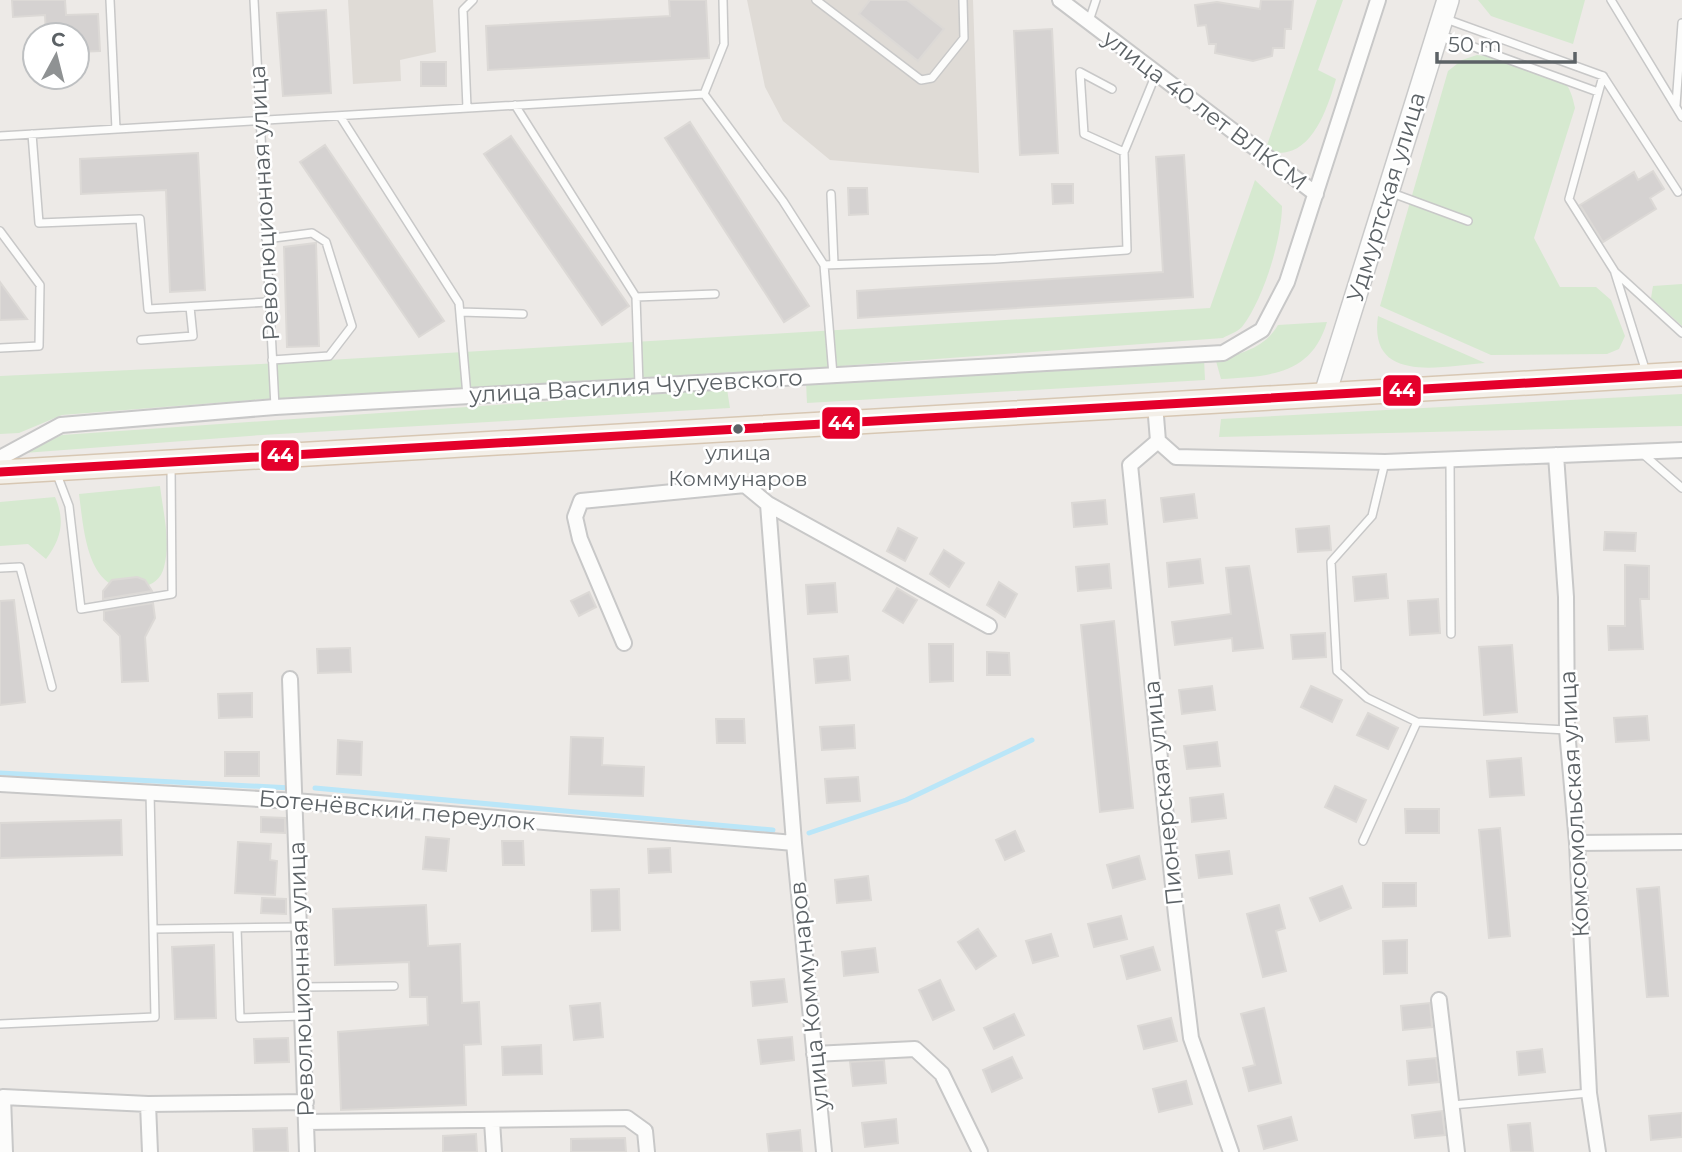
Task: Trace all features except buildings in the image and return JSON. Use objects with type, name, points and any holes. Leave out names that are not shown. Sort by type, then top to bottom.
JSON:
[{"type":"main road","name":"Удмуртская улица","points":[[1325,394],[1442,17]]},
{"type":"main road","name":"улица Василия Чугуевского","points":[[0,472],[1682,374]]},
{"type":"street","name":"улица 40 лет ВЛКСМ","points":[[1060,0],[1316,194]]},
{"type":"street","points":[[1316,194],[1378,0]]},
{"type":"street","name":"улица Василия Чугуевского","points":[[0,458],[61,425],[275,407],[1223,353],[1262,330],[1287,282],[1316,194]]},
{"type":"street","points":[[1155,404],[1158,441],[1176,457],[1187,458],[1385,462],[1682,450]]},
{"type":"street","name":"Пионерская улица","points":[[1158,441],[1130,465],[1174,901],[1191,1038],[1231,1152]]},
{"type":"street","name":"Комсомольская улица","points":[[1556,455],[1566,597],[1567,730],[1577,843],[1589,1093],[1598,1152]]},
{"type":"street","points":[[624,643],[580,539],[575,517],[581,501],[745,485],[768,504],[989,626]]},
{"type":"street","name":"улица Коммунаров","points":[[768,504],[794,843],[824,1152]]},
{"type":"street","name":"Революционная улица","points":[[290,680],[307,1152]]},
{"type":"street","name":"Ботенёвский переулок","points":[[0,784],[295,801],[794,843]]},
{"type":"street","points":[[1577,843],[1682,842]]},
{"type":"street","points":[[1439,1000],[1457,1152]]},
{"type":"street","points":[[814,1054],[915,1049],[942,1074],[981,1152]]},
{"type":"street","points":[[5,1152],[3,1097],[148,1104],[306,1102]]},
{"type":"street","points":[[148,1104],[150,1152]]},
{"type":"street","points":[[306,1122],[627,1118],[645,1131],[647,1152]]},
{"type":"street","points":[[492,1121],[494,1152]]},
{"type":"lane","points":[[110,0],[116,129]]},
{"type":"lane","name":"Революционная улица","points":[[254,0],[275,407]]},
{"type":"lane","points":[[467,108],[463,10],[473,0]]},
{"type":"lane","points":[[704,94],[724,44],[723,0]]},
{"type":"lane","points":[[816,0],[921,80],[933,78],[964,38],[963,0]]},
{"type":"lane","points":[[1089,21],[1096,0]]},
{"type":"lane","points":[[1611,0],[1682,117]]},
{"type":"lane","points":[[1442,17],[1603,76],[1678,192]]},
{"type":"lane","points":[[1442,17],[1598,92]]},
{"type":"lane","points":[[1676,106],[1682,23]]},
{"type":"lane","points":[[1112,89],[1080,72],[1084,134],[1124,152]]},
{"type":"lane","points":[[824,265],[996,259],[1127,250],[1124,152],[1156,74]]},
{"type":"lane","points":[[1603,76],[1569,199],[1615,272],[1648,376]]},
{"type":"lane","points":[[0,136],[704,94]]},
{"type":"lane","points":[[704,94],[783,201],[824,265],[833,374]]},
{"type":"lane","points":[[515,105],[636,296],[639,386]]},
{"type":"lane","points":[[340,116],[459,303],[467,396]]},
{"type":"lane","points":[[32,134],[39,223],[140,219],[148,309],[269,302]]},
{"type":"lane","points":[[1388,192],[1468,221]]},
{"type":"lane","points":[[831,194],[834,264]]},
{"type":"lane","points":[[0,230],[40,285],[39,346],[0,348]]},
{"type":"lane","points":[[266,239],[312,233],[326,242],[352,326],[329,356],[272,360]]},
{"type":"lane","points":[[1615,272],[1682,333]]},
{"type":"lane","points":[[636,296],[715,293]]},
{"type":"lane","points":[[141,340],[193,336],[190,307]]},
{"type":"lane","points":[[460,312],[523,314]]},
{"type":"lane","points":[[1640,451],[1682,488]]},
{"type":"lane","points":[[1450,459],[1451,634]]},
{"type":"lane","points":[[54,468],[69,506],[81,609],[172,594],[171,461]]},
{"type":"lane","points":[[1385,462],[1372,516],[1331,562],[1337,671],[1367,698],[1417,722],[1567,730]]},
{"type":"lane","points":[[0,568],[20,567],[52,687]]},
{"type":"lane","points":[[1363,841],[1417,722]]},
{"type":"lane","points":[[0,1024],[155,1017],[150,792]]},
{"type":"lane","points":[[154,929],[299,927]]},
{"type":"lane","points":[[237,928],[240,1018],[303,1016]]},
{"type":"lane","points":[[302,987],[394,986]]},
{"type":"lane","points":[[1451,1105],[1589,1093]]},
{"type":"shaded area","points":[[348,0],[433,0],[436,52],[400,60],[401,81],[353,84]]},
{"type":"shaded area","points":[[747,0],[973,0],[979,173],[830,160],[783,121],[765,87]]},
{"type":"green space","points":[[1317,0],[1343,0],[1318,70],[1336,79],[1329,100],[1320,122],[1306,141],[1287,152],[1265,151]]},
{"type":"green space","points":[[1478,0],[1585,0],[1573,44],[1491,16]]},
{"type":"green space","points":[[1477,55],[1545,72],[1561,79],[1569,88],[1575,108],[1534,238],[1560,287],[1596,287],[1611,300],[1625,336],[1619,349],[1607,354],[1491,355],[1380,306],[1448,71],[1462,60]]},
{"type":"green space","points":[[1255,180],[1282,206],[1279,235],[1264,286],[1250,315],[1240,329],[1223,338],[827,367],[264,399],[62,415],[19,433],[0,434],[0,376],[261,364],[1210,308]]},
{"type":"green space","points":[[1682,284],[1682,326],[1651,298],[1653,286]]},
{"type":"green space","points":[[1378,316],[1485,363],[1430,368],[1396,362],[1384,353],[1378,338]]},
{"type":"green space","points":[[1327,322],[1320,340],[1310,353],[1286,370],[1221,379],[1216,361],[1259,345],[1278,325]]},
{"type":"green space","points":[[1204,359],[1205,380],[807,403],[806,382]]},
{"type":"green space","points":[[727,389],[730,408],[262,435],[24,453],[62,435]]},
{"type":"green space","points":[[1682,394],[1682,426],[1219,437],[1221,419]]},
{"type":"green space","points":[[160,486],[167,547],[161,575],[153,583],[141,587],[123,588],[109,583],[99,573],[92,559],[83,526],[79,494]]},
{"type":"green space","points":[[55,497],[61,521],[59,536],[46,559],[28,544],[0,546],[0,502]]},
{"type":"waterway","points":[[809,833],[906,800],[1032,740]]},
{"type":"waterway","points":[[0,773],[291,788]]},
{"type":"waterway","points":[[315,788],[773,830]]},
{"type":"transit line","name":"44","points":[[0,472],[1682,374]]},
{"type":"place","name":"улица Коммунаров","points":[[738,429]]}]
